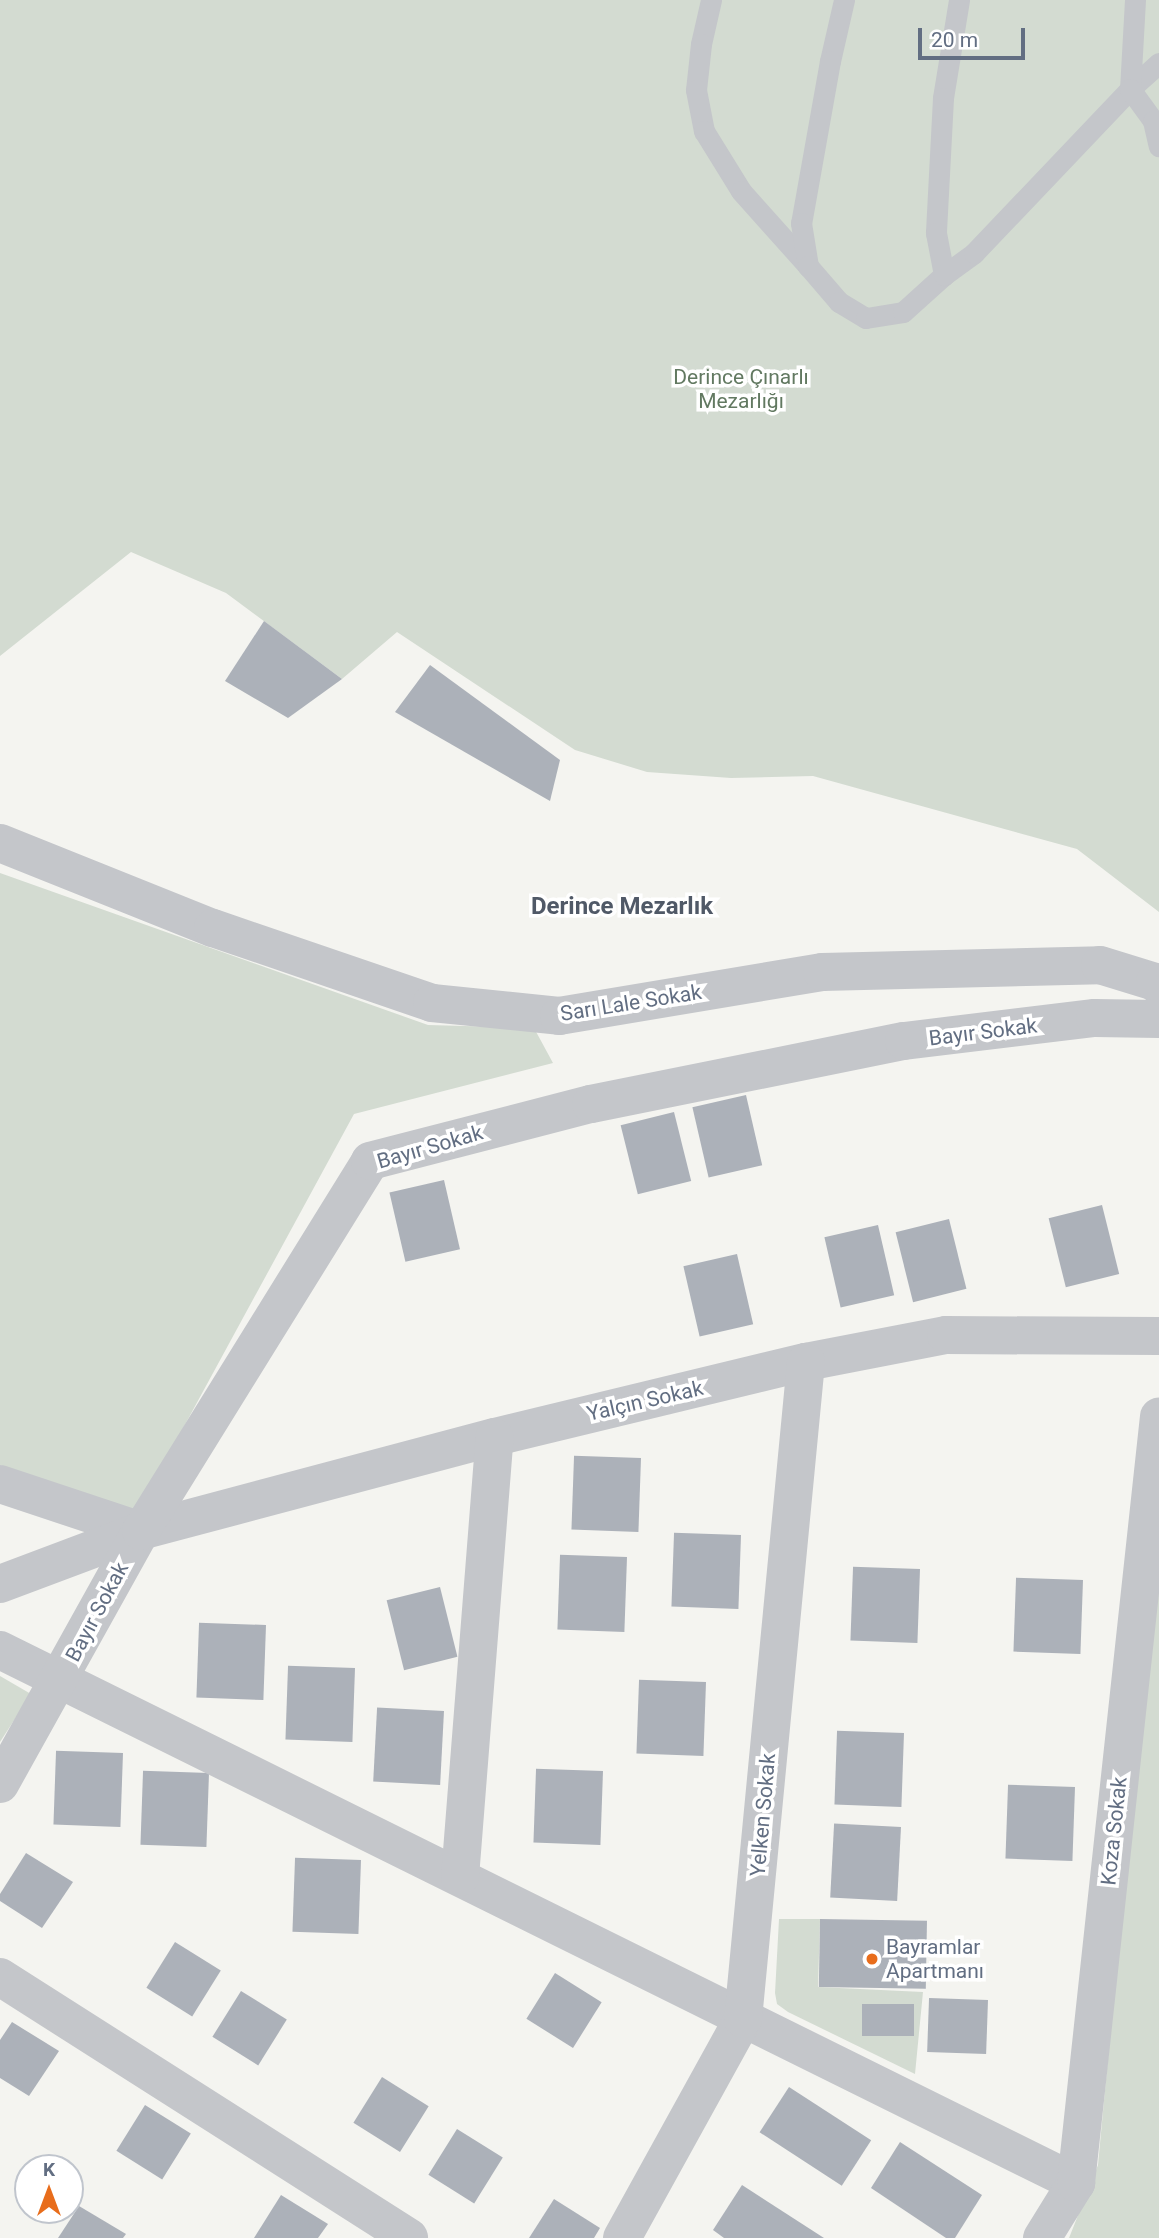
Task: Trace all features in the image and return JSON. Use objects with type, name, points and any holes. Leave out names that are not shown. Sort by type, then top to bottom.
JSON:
[{"type":"street","name":"Sarı Lale Sokak","points":[[0,843],[213,928],[432,1003],[559,1016],[821,972],[1100,965],[1155,982],[1159,986]]},
{"type":"street","name":"Bayır Sokak","points":[[0,1784],[141,1531],[370,1161],[591,1104],[904,1041],[1095,1018],[1159,1019]]},
{"type":"street","name":"Yalçın Sokak","points":[[0,1584],[141,1531],[495,1437],[806,1362],[946,1335],[1159,1336]]},
{"type":"street","name":"Yelken Sokak","points":[[622,2238],[743,2019],[806,1362]]},
{"type":"street","name":"Koza Sokak","points":[[1042,2238],[1076,2183],[1159,1416]]},
{"type":"street","points":[[460,1877],[495,1437]]},
{"type":"street","points":[[0,1484],[141,1531]]},
{"type":"street","points":[[0,1650],[59,1682],[460,1877],[1076,2183]]},
{"type":"street","points":[[0,1977],[409,2238]]},
{"type":"lane","points":[[711,0],[701,44],[696,90],[704,131],[741,191],[839,302],[866,318],[903,312],[944,275],[974,253],[1130,89],[1159,63]]},
{"type":"lane","points":[[808,266],[801,223],[830,61],[844,0]]},
{"type":"lane","points":[[944,275],[936,233],[940,152],[943,98],[958,0]]},
{"type":"lane","points":[[1135,0],[1130,89],[1153,121],[1159,146]]},
{"type":"green space","name":"Derince Çınarlı Mezarlığı","points":[[0,0],[1159,0],[1159,912],[1077,849],[813,776],[731,778],[647,772],[575,750],[397,632],[342,679],[226,593],[131,552],[0,656]]},
{"type":"green space","points":[[0,873],[428,1025],[534,1028],[553,1063],[354,1114],[138,1511],[0,1465]]},
{"type":"green space","points":[[1159,1513],[1159,2238],[1069,2238],[1098,2165]]},
{"type":"green space","points":[[0,1676],[31,1694],[0,1742]]},
{"type":"green space","points":[[779,1919],[820,1919],[818,1987],[923,1992],[915,2074],[788,2012],[777,2004],[775,1993]]},
{"type":"building","points":[[264,621],[342,679],[288,718],[225,681]]},
{"type":"building","points":[[430,665],[560,760],[550,801],[395,712]]},
{"type":"building","points":[[746,1095],[762,1165],[709,1178],[692,1107]]},
{"type":"building","points":[[674,1112],[691,1181],[638,1194],[621,1125]]},
{"type":"building","points":[[444,1180],[460,1249],[405,1262],[389,1193]]},
{"type":"building","points":[[1102,1205],[1119,1274],[1066,1287],[1049,1218]]},
{"type":"building","points":[[949,1219],[966,1289],[913,1302],[896,1232]]},
{"type":"building","points":[[878,1225],[894,1295],[841,1308],[824,1237]]},
{"type":"building","points":[[737,1254],[753,1324],[700,1337],[683,1266]]},
{"type":"building","points":[[574,1456],[641,1458],[638,1532],[571,1530]]},
{"type":"building","points":[[674,1533],[741,1535],[738,1609],[671,1607]]},
{"type":"building","points":[[560,1555],[627,1557],[624,1632],[557,1630]]},
{"type":"building","points":[[853,1567],[920,1569],[917,1643],[850,1641]]},
{"type":"building","points":[[1016,1578],[1083,1580],[1080,1654],[1013,1652]]},
{"type":"building","points":[[440,1587],[457,1657],[404,1670],[387,1600]]},
{"type":"building","points":[[199,1623],[266,1625],[263,1700],[196,1698]]},
{"type":"building","points":[[288,1666],[355,1668],[352,1742],[285,1740]]},
{"type":"building","points":[[639,1680],[706,1682],[703,1756],[636,1754]]},
{"type":"building","points":[[377,1707],[444,1711],[440,1785],[373,1781]]},
{"type":"building","points":[[837,1731],[904,1733],[901,1807],[834,1805]]},
{"type":"building","points":[[56,1751],[123,1753],[120,1827],[53,1825]]},
{"type":"building","points":[[536,1769],[603,1771],[600,1845],[533,1843]]},
{"type":"building","points":[[143,1771],[209,1773],[206,1847],[140,1845]]},
{"type":"building","points":[[1008,1785],[1075,1787],[1072,1861],[1005,1859]]},
{"type":"building","points":[[834,1823],[901,1827],[897,1901],[830,1897]]},
{"type":"building","points":[[26,1853],[73,1882],[42,1928],[0,1901],[0,1894]]},
{"type":"building","points":[[295,1858],[361,1860],[358,1934],[292,1932]]},
{"type":"building","name":"Bayramlar Apartmanı","points":[[820,1919],[927,1921],[926,1989],[819,1987]]},
{"type":"building","points":[[175,1942],[221,1971],[192,2016],[146,1988]]},
{"type":"building","points":[[555,1973],[602,2002],[573,2048],[526,2019]]},
{"type":"building","points":[[241,1991],[287,2020],[258,2065],[212,2037]]},
{"type":"building","points":[[929,1998],[988,2000],[986,2054],[927,2052]]},
{"type":"building","points":[[862,2004],[914,2004],[914,2036],[862,2036]]},
{"type":"building","points":[[12,2022],[59,2051],[29,2096],[0,2078],[0,2040]]},
{"type":"building","points":[[382,2077],[429,2106],[400,2152],[353,2123]]},
{"type":"building","points":[[789,2087],[871,2140],[842,2186],[760,2132]]},
{"type":"building","points":[[145,2105],[191,2134],[162,2179],[116,2151]]},
{"type":"building","points":[[457,2129],[503,2158],[474,2203],[428,2175]]},
{"type":"building","points":[[900,2142],[982,2195],[955,2238],[946,2238],[871,2188]]},
{"type":"building","points":[[742,2185],[824,2238],[724,2238],[713,2230]]},
{"type":"building","points":[[281,2195],[328,2224],[318,2238],[254,2238]]},
{"type":"building","points":[[554,2199],[600,2228],[594,2238],[529,2238]]},
{"type":"building","points":[[84,2209],[126,2234],[123,2238],[58,2238],[67,2224],[84,2224]]},
{"type":"place","name":"Bayramlar Apartmanı","points":[[872,1959]]},
{"type":"district","name":"Derince Mezarlık","points":[[622,907]]}]
